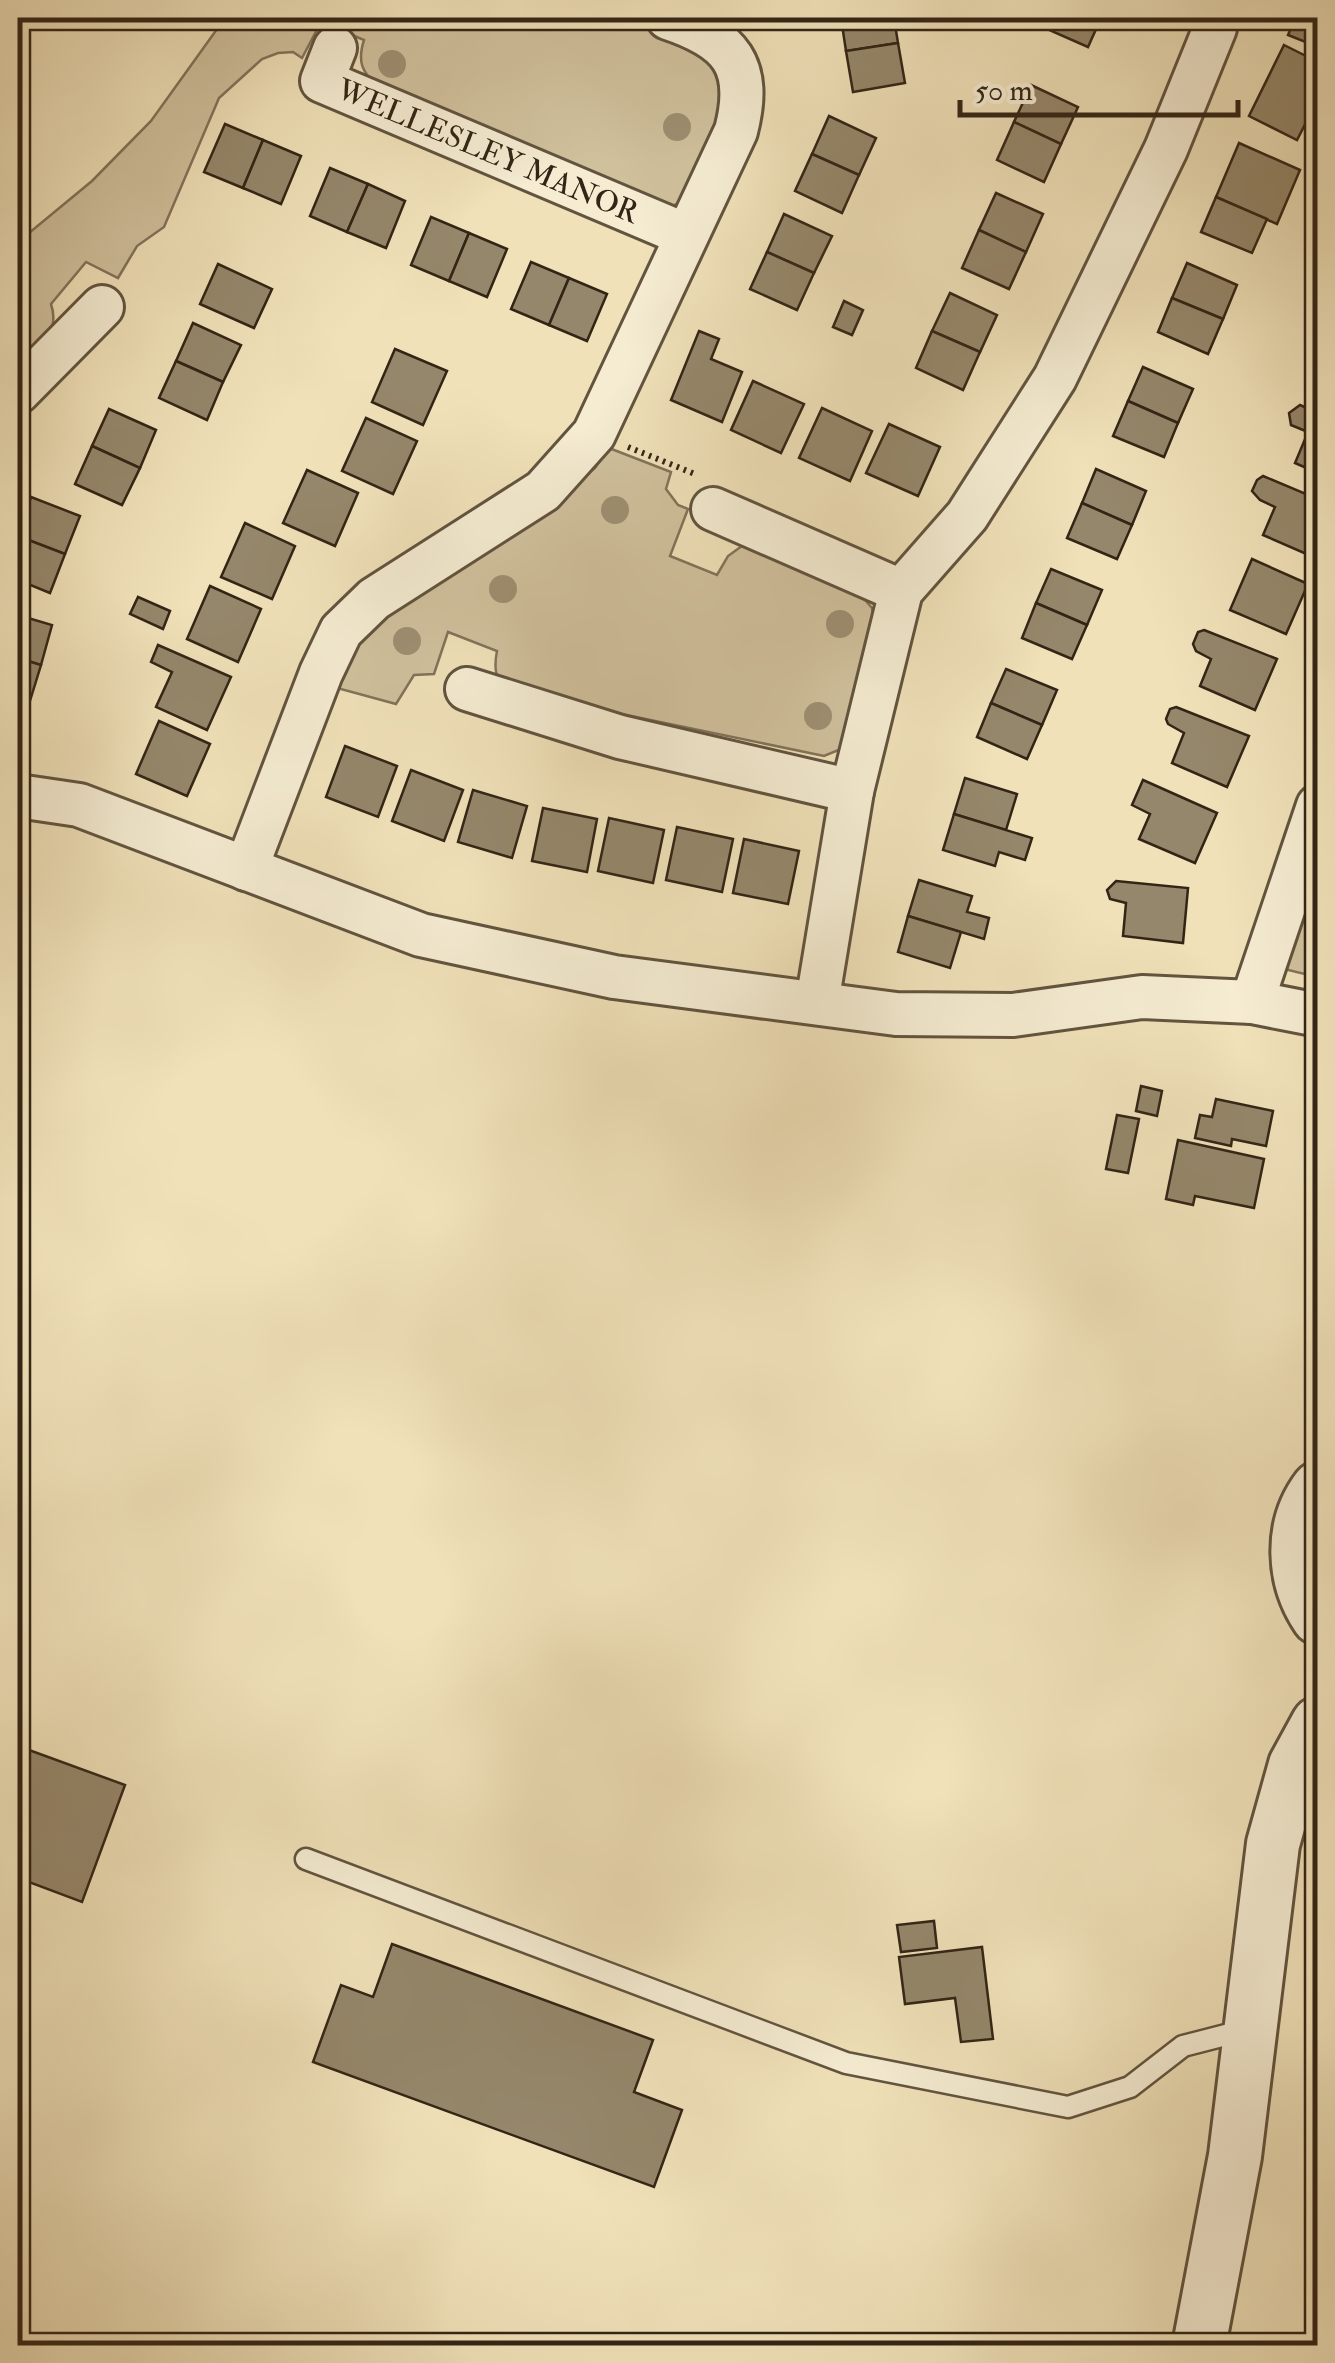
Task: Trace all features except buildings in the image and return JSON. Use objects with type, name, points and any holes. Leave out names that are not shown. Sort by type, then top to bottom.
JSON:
[{"type":"street","points":[[246,869],[341,631],[374,599],[543,491],[594,434],[736,131],[743,103],[742,75],[722,44],[693,26],[668,18]]},
{"type":"street","points":[[817,1002],[852,791],[900,592],[967,516],[1055,378],[1166,149],[1215,28]]},
{"type":"street","name":"WELLESLEY MANOR","points":[[336,48],[322,81],[686,236]]},
{"type":"street","points":[[18,392],[102,306]]},
{"type":"street","points":[[713,509],[900,592]]},
{"type":"street","points":[[467,689],[620,738],[852,791]]},
{"type":"street","points":[[18,796],[79,806],[421,935],[614,976],[896,1014],[1014,1015],[1142,997],[1252,1002],[1318,1015]]},
{"type":"street","points":[[1252,1002],[1318,806]]},
{"type":"street","points":[[1318,1488],[1299,1527],[1297,1564],[1306,1601],[1318,1618]]},
{"type":"street","points":[[1199,2346],[1235,2156],[1273,1844],[1295,1765],[1318,1723]]},
{"type":"lane","points":[[306,1859],[846,2063],[1068,2108],[1130,2087],[1183,2046],[1250,2029]]},
{"type":"path","points":[[594,434],[694,473],[713,509]]},
{"type":"shaded area","points":[[225,18],[634,18],[688,33],[721,69],[726,120],[680,203],[664,209],[378,87],[362,66],[364,40],[321,22],[302,58],[293,52],[262,59],[219,98],[164,227],[137,246],[118,278],[86,262],[51,304],[53,324],[46,340],[18,370],[18,242],[92,181],[151,121]]},
{"type":"shaded area","points":[[609,448],[671,472],[666,489],[678,505],[688,509],[670,556],[717,575],[728,556],[742,546],[860,594],[872,608],[876,632],[841,749],[824,756],[520,693],[498,678],[497,651],[448,632],[434,674],[414,675],[396,704],[337,688],[360,639],[389,603],[558,499],[595,468]]},
{"type":"shaded area","points":[[1317,861],[1317,977],[1288,970],[1283,962]]}]
